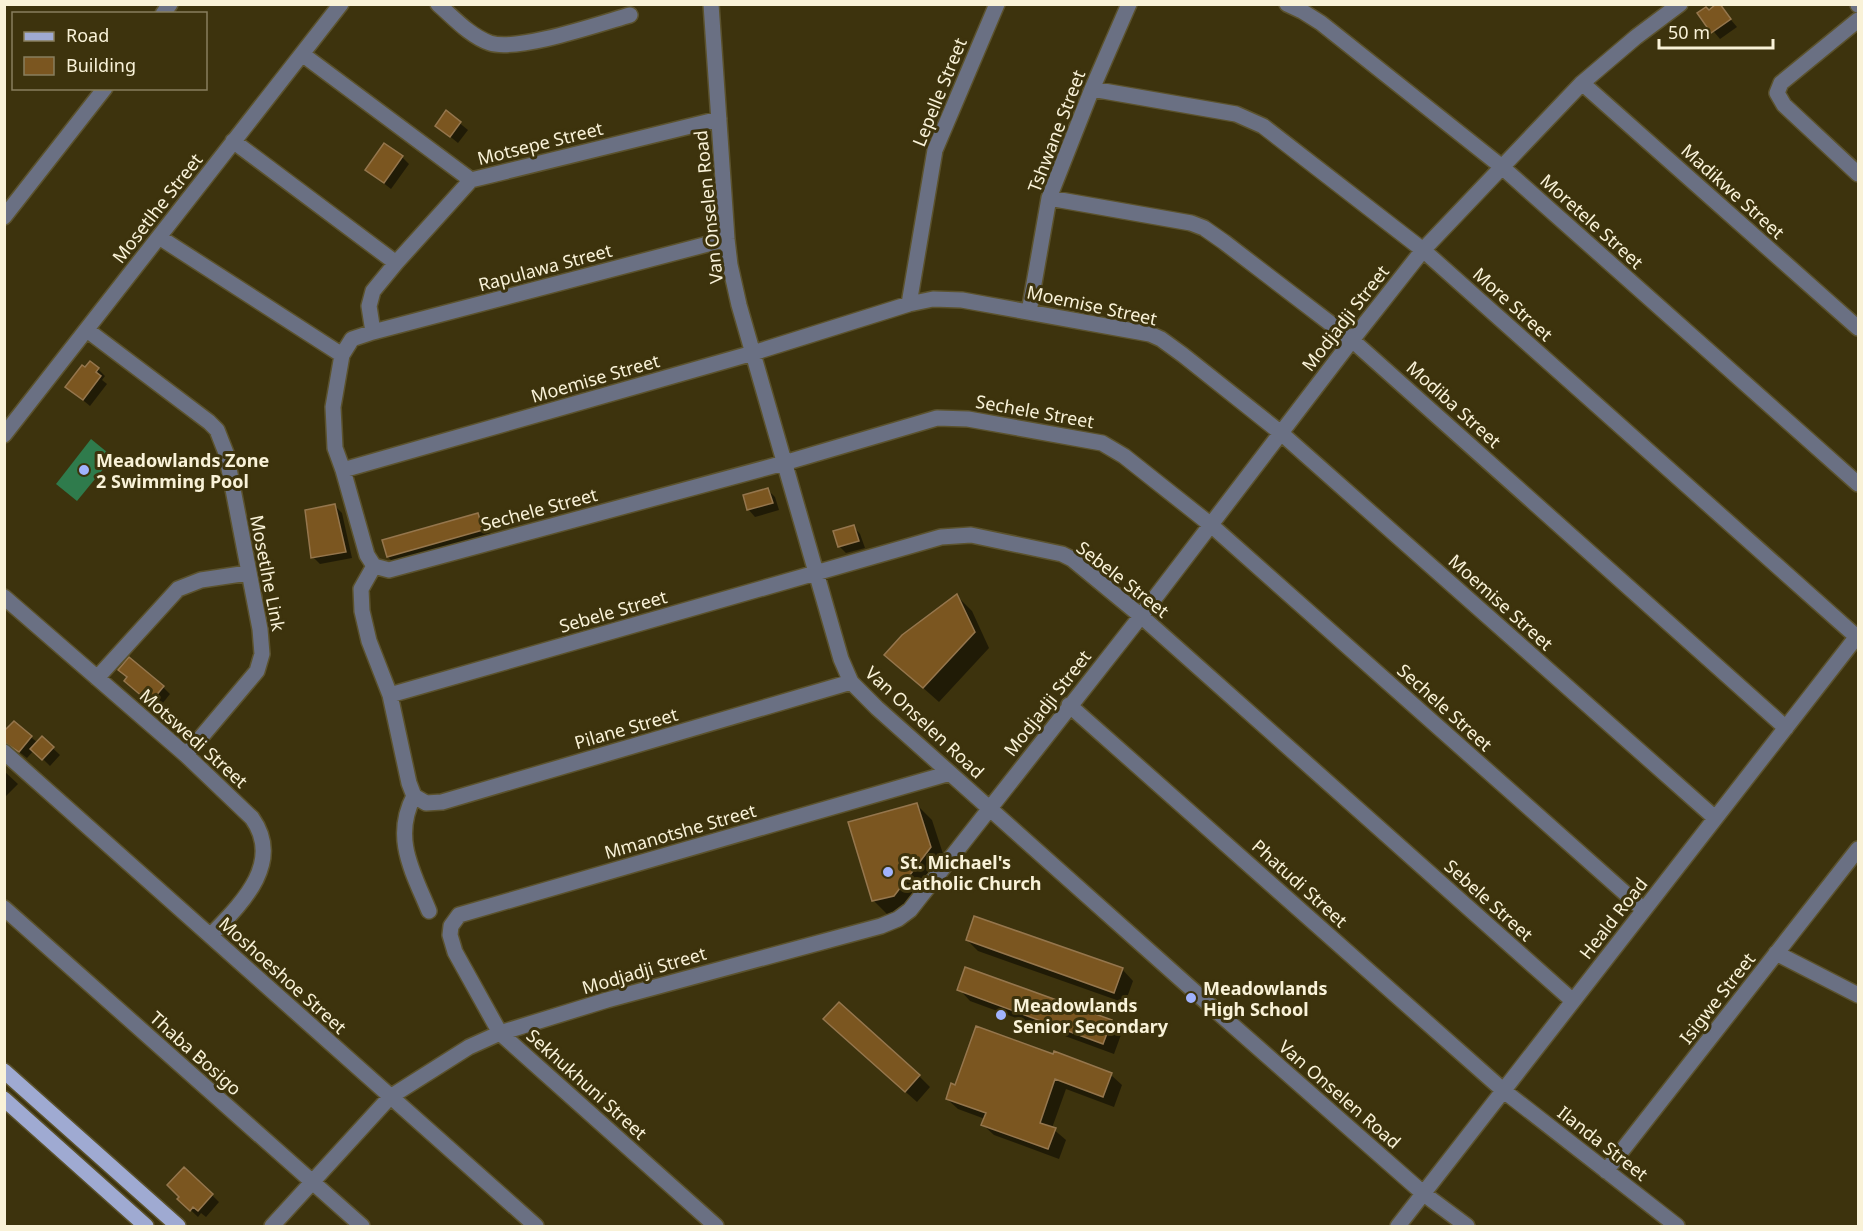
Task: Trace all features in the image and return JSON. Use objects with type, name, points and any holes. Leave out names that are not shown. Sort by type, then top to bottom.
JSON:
[{"type":"main road","points":[[4,1071],[178,1227]]},
{"type":"main road","points":[[4,1099],[146,1227]]},
{"type":"street","name":"Mosetlhe Street","points":[[4,435],[341,4]]},
{"type":"street","points":[[438,4],[478,38],[498,45],[539,40],[630,15]]},
{"type":"street","name":"Van Onselen Road","points":[[711,4],[718,119],[732,276],[834,636],[851,682],[1213,1008],[1425,1194],[1467,1227]]},
{"type":"street","name":"Lepelle Street","points":[[909,304],[935,150],[997,4]]},
{"type":"street","name":"Tshwane Street","points":[[1029,312],[1048,198],[1129,4]]},
{"type":"street","name":"Moretele Street","points":[[1287,4],[1321,23],[1502,167],[1858,484]]},
{"type":"street","name":"Modjadji Street","points":[[272,1227],[390,1097],[469,1047],[500,1033],[607,1000],[881,926],[898,919],[910,910],[1424,250],[1582,82],[1680,4]]},
{"type":"street","points":[[1858,20],[1780,82],[1777,93],[1784,105],[1858,174]]},
{"type":"street","name":"Motsepe Street","points":[[302,54],[471,180],[718,119]]},
{"type":"street","name":"Madikwe Street","points":[[1582,82],[1858,328]]},
{"type":"street","name":"More Street","points":[[1092,89],[1236,114],[1263,126],[1424,250],[1858,636]]},
{"type":"street","points":[[4,217],[103,90]]},
{"type":"street","points":[[233,141],[396,262]]},
{"type":"street","points":[[429,911],[405,851],[404,825],[407,809],[414,796],[409,783],[390,695],[369,641],[362,611],[361,589],[374,566],[367,555],[343,470],[334,448],[333,407],[342,355],[352,339],[373,332],[369,306],[374,291],[396,262],[471,180]]},
{"type":"street","name":"Modiba Street","points":[[1048,198],[1176,219],[1204,228],[1352,340],[1786,728]]},
{"type":"street","points":[[159,237],[342,355]]},
{"type":"street","name":"Rapulawa Street","points":[[373,332],[728,239]]},
{"type":"street","name":"Moemise Street","points":[[343,470],[753,353],[909,304],[933,299],[954,299],[1132,330],[1161,339],[1281,433],[1715,818]]},
{"type":"street","name":"Mosetlhe Link","points":[[87,330],[217,430],[226,453],[260,629],[262,654],[257,671],[186,755]]},
{"type":"street","name":"Sechele Street","points":[[374,566],[389,570],[784,464],[937,418],[968,419],[1102,443],[1124,456],[1211,525],[1644,910]]},
{"type":"street","name":"Sebele Street","points":[[390,695],[941,537],[971,535],[1041,548],[1072,559],[1141,616],[1573,1001]]},
{"type":"street","points":[[97,678],[178,589],[201,580],[248,573]]},
{"type":"street","name":"Motswedi Street","points":[[4,597],[186,755],[252,818],[260,829],[265,852],[252,888],[244,900],[211,935]]},
{"type":"street","name":"Heald Road","points":[[1398,1227],[1858,636]]},
{"type":"street","name":"Pilane Street","points":[[414,796],[426,803],[442,802],[851,682]]},
{"type":"street","name":"Phatudi Street","points":[[1069,705],[1504,1091]]},
{"type":"street","name":"Moshoeshoe Street","points":[[4,752],[536,1227]]},
{"type":"street","name":"Mmanotshe Street","points":[[455,952],[450,935],[452,926],[459,915],[950,773]]},
{"type":"street","name":"Isigwe Street","points":[[1606,1171],[1856,856]]},
{"type":"street","name":"Thaba Bosigo","points":[[4,908],[362,1227]]},
{"type":"street","name":"Sekhukhuni Street","points":[[455,952],[500,1033],[716,1227]]},
{"type":"street","points":[[1776,954],[1858,995]]},
{"type":"street","name":"Ilanda Street","points":[[1504,1091],[1677,1227]]},
{"type":"shaded area","name":"Meadowlands Zone 2 Swimming Pool","points":[[91,439],[113,457],[77,501],[56,484]]},
{"type":"building","points":[[1716,4],[1720,4],[1731,19],[1711,33],[1697,13],[1706,7],[1709,10]]},
{"type":"building","points":[[446,110],[461,122],[450,137],[435,126]]},
{"type":"building","points":[[384,143],[403,156],[384,183],[365,170]]},
{"type":"building","points":[[90,361],[99,368],[96,372],[101,376],[83,400],[65,387],[82,365],[85,367]]},
{"type":"building","points":[[768,488],[773,503],[747,510],[743,495]]},
{"type":"building","points":[[335,504],[346,552],[311,558],[305,510]]},
{"type":"building","points":[[478,513],[483,530],[387,557],[382,540]]},
{"type":"building","points":[[854,525],[859,541],[838,547],[833,531]]},
{"type":"building","points":[[957,594],[975,632],[923,688],[884,655],[902,635]]},
{"type":"building","points":[[129,657],[164,686],[150,703],[124,681],[127,677],[118,670]]},
{"type":"building","points":[[14,721],[32,736],[19,752],[4,742],[4,731]]},
{"type":"building","points":[[42,736],[54,747],[42,760],[30,749]]},
{"type":"building","name":"St. Michael's Catholic Church","points":[[917,803],[931,847],[894,896],[872,901],[848,822]]},
{"type":"building","points":[[974,916],[1123,968],[1114,993],[966,940]]},
{"type":"building","points":[[965,967],[1112,1020],[1103,1044],[957,990]]},
{"type":"building","points":[[839,1002],[920,1075],[905,1092],[823,1019]]},
{"type":"building","points":[[976,1026],[1053,1054],[1054,1051],[1112,1073],[1103,1097],[1055,1079],[1040,1123],[1056,1128],[1048,1149],[981,1125],[986,1113],[946,1099],[951,1083],[955,1085]]},
{"type":"building","points":[[184,1167],[213,1194],[198,1211],[193,1207],[190,1211],[167,1185]]},
{"type":"place","name":"Meadowlands Zone 2 Swimming Pool","points":[[84,470]]},
{"type":"place","name":"St. Michael's Catholic Church","points":[[888,872]]},
{"type":"place","name":"Meadowlands High School","points":[[1191,998]]},
{"type":"place","name":"Meadowlands Senior Secondary","points":[[1001,1015]]}]
